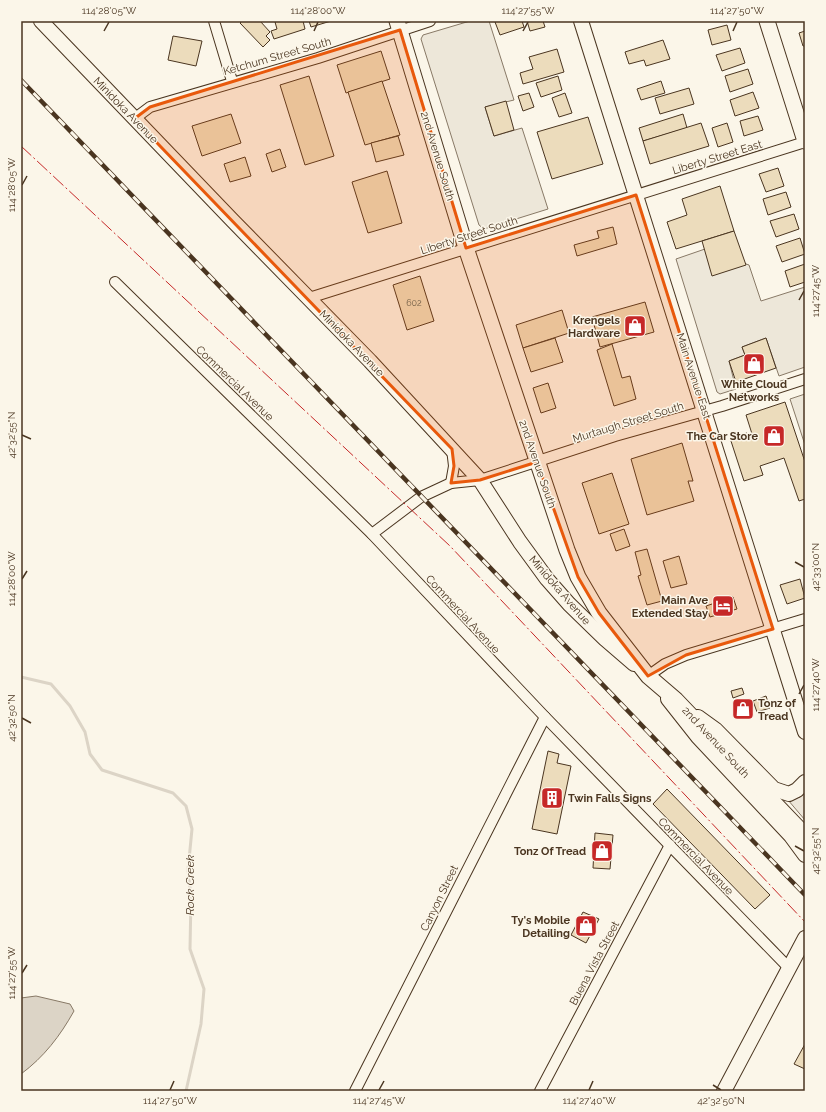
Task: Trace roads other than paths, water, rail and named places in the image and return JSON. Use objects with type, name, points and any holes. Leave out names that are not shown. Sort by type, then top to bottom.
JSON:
[{"type":"main road","points":[[767,21],[805,142]]},
{"type":"main road","name":"2nd Avenue South","points":[[399,26],[466,248],[537,462],[578,578],[599,613],[651,680],[676,700],[805,835]]},
{"type":"street","name":"Minidoka Avenue","points":[[41,21],[134,119],[309,298],[452,449],[480,480],[520,542],[547,579],[569,604],[605,639],[651,680],[698,738],[791,836],[805,855]]},
{"type":"street","points":[[214,21],[232,82]]},
{"type":"street","name":"Ketchum Street South","points":[[134,119],[150,107],[318,58],[399,26],[430,21]]},
{"type":"street","name":"Main Avenue East","points":[[581,21],[805,732]]},
{"type":"street","name":"Liberty Street East","points":[[636,195],[805,142]]},
{"type":"street","name":"Liberty Street South","points":[[309,298],[636,195]]},
{"type":"street","name":"Commercial Avenue","points":[[114,282],[372,534],[545,717],[789,968]]},
{"type":"street","name":"Murtaugh Street South","points":[[372,534],[422,497],[451,483],[480,480],[615,436],[705,411],[805,379]]},
{"type":"street","points":[[451,483],[454,466],[452,449]]},
{"type":"street","points":[[651,680],[665,664],[686,655],[805,619]]},
{"type":"street","points":[[676,700],[716,730],[774,789],[789,794],[797,790],[805,782]]},
{"type":"street","name":"Canyon Street","points":[[356,1090],[545,717]]},
{"type":"street","name":"Buena Vista Street","points":[[540,1091],[670,846]]},
{"type":"street","points":[[796,955],[805,930]]},
{"type":"street","points":[[724,1091],[805,938]]},
{"type":"waterway","name":"Rock Creek","points":[[21,677],[51,684],[70,706],[85,732],[90,754],[102,770],[173,793],[186,806],[192,829],[188,870],[191,897],[190,949],[204,989],[201,1024],[186,1091]]},
{"type":"railway","points":[[21,80],[805,895]]},
{"type":"place","name":"Krengels Hardware","points":[[635,326]]},
{"type":"place","name":"White Cloud Networks","points":[[754,364]]},
{"type":"place","name":"The Car Store","points":[[774,436]]},
{"type":"place","name":"Main Ave Extended Stay","points":[[723,606]]},
{"type":"place","name":"Tonz of Tread","points":[[743,709]]},
{"type":"place","name":"Twin Falls Signs","points":[[552,798]]},
{"type":"place","name":"Tonz Of Tread","points":[[602,851]]},
{"type":"place","name":"Ty's Mobile Detailing","points":[[586,926]]}]
